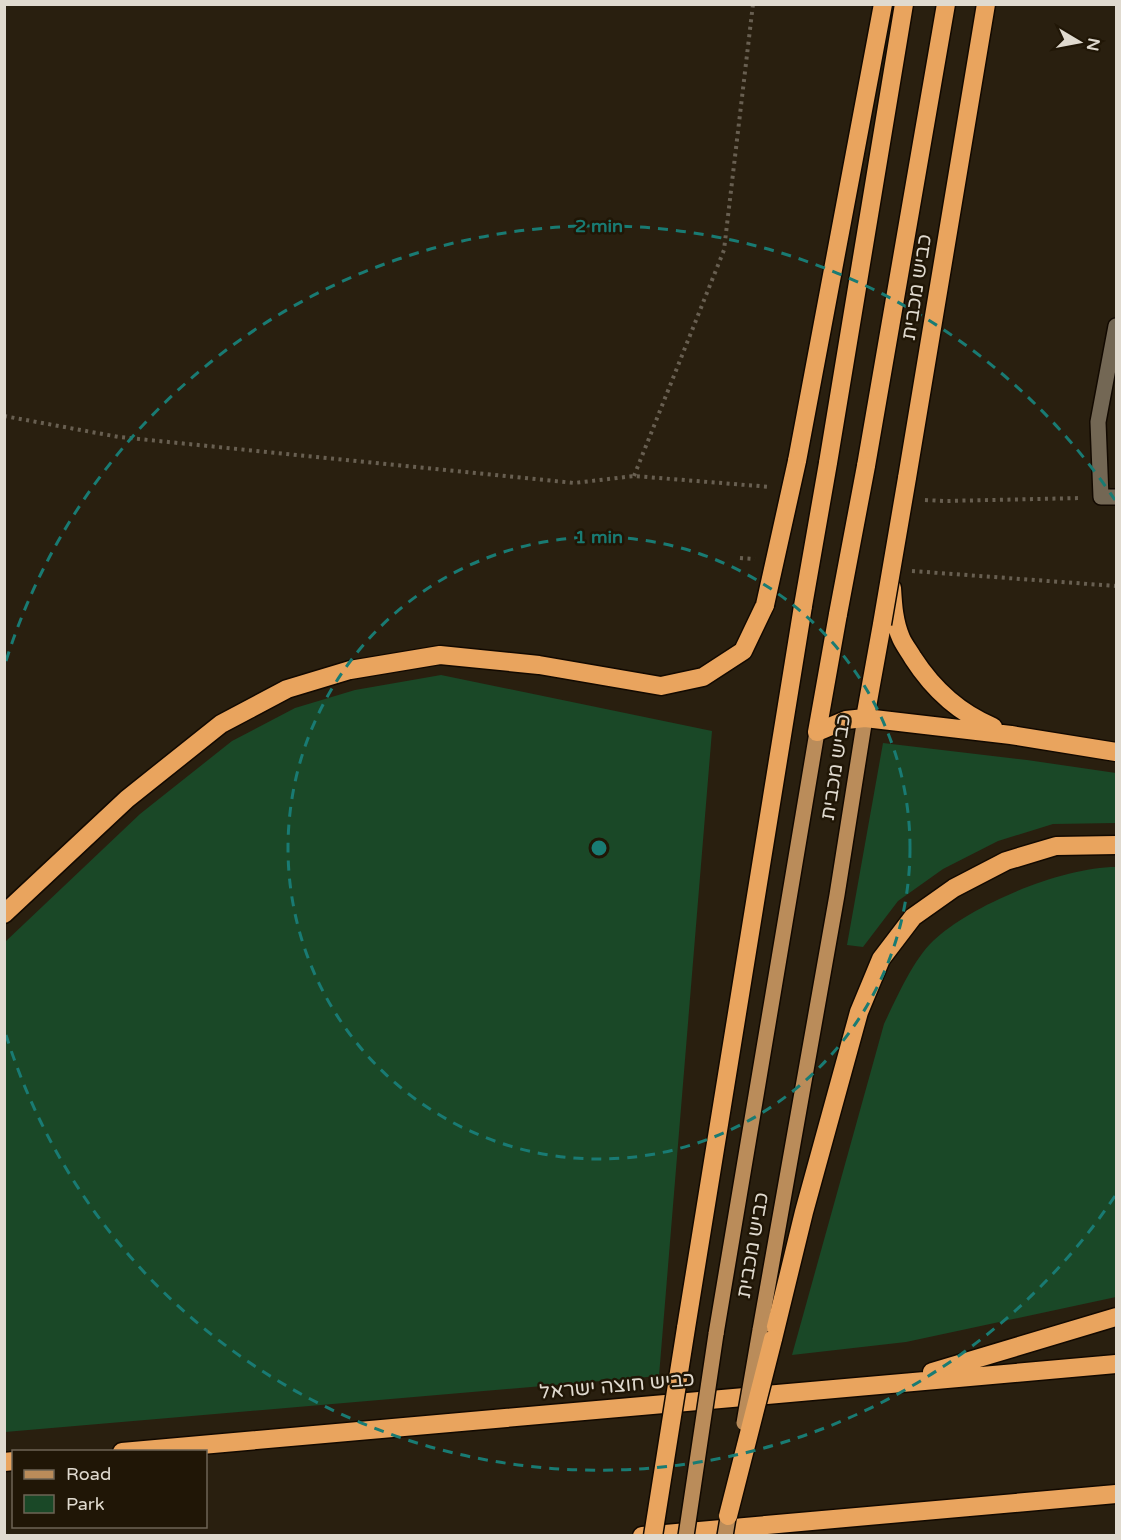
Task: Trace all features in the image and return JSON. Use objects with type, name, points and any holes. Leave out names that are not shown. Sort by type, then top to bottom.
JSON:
[{"type":"highway","points":[[4,914],[127,799],[192,746],[221,724],[288,689],[350,670],[440,655],[539,665],[662,686],[703,677],[743,651],[765,605],[797,461],[883,4]]},
{"type":"highway","points":[[653,1536],[803,606],[904,4]]},
{"type":"highway","name":"כביש מכבית","points":[[817,732],[866,466],[946,4]]},
{"type":"highway","name":"כביש מכבית","points":[[865,717],[882,624],[898,571],[907,478],[986,4]]},
{"type":"highway","points":[[898,571],[893,611],[901,639],[921,669],[945,698],[973,719],[1011,735]]},
{"type":"highway","points":[[817,732],[846,720],[865,717],[1011,735],[1116,752]]},
{"type":"highway","points":[[728,1516],[766,1334],[804,1212],[859,1012],[881,959],[913,917],[954,888],[1006,861],[1056,846],[1116,845]]},
{"type":"highway","points":[[896,1383],[1116,1317]]},
{"type":"highway","name":"כביש חוצה ישראל","points":[[144,1450],[1116,1364]]},
{"type":"highway","points":[[642,1536],[1116,1494]]},
{"type":"highway","points":[[797,1536],[929,1512]]},
{"type":"main road","name":"כביש מכבית","points":[[766,1334],[865,717]]},
{"type":"main road","name":"כביש מכבית","points":[[686,1536],[716,1334],[817,732]]},
{"type":"main road","points":[[725,1536],[728,1516]]},
{"type":"street","points":[[1116,326],[1098,422],[1101,497],[1116,497]]},
{"type":"path","points":[[4,416],[119,437],[574,483],[634,476],[724,250],[753,4]]},
{"type":"path","points":[[740,558],[764,560]]},
{"type":"path","points":[[898,571],[1116,586]]},
{"type":"green space","points":[[441,675],[712,731],[659,1376],[5,1432],[5,942],[140,814],[232,741],[295,708],[355,690]]},
{"type":"green space","points":[[883,743],[1116,773],[1116,823],[1053,824],[998,841],[943,869],[898,901],[863,947],[847,945]]},
{"type":"green space","points":[[1116,867],[1116,1297],[906,1342],[792,1355],[884,1024],[919,958],[933,941],[950,927],[994,901],[1071,873]]}]
